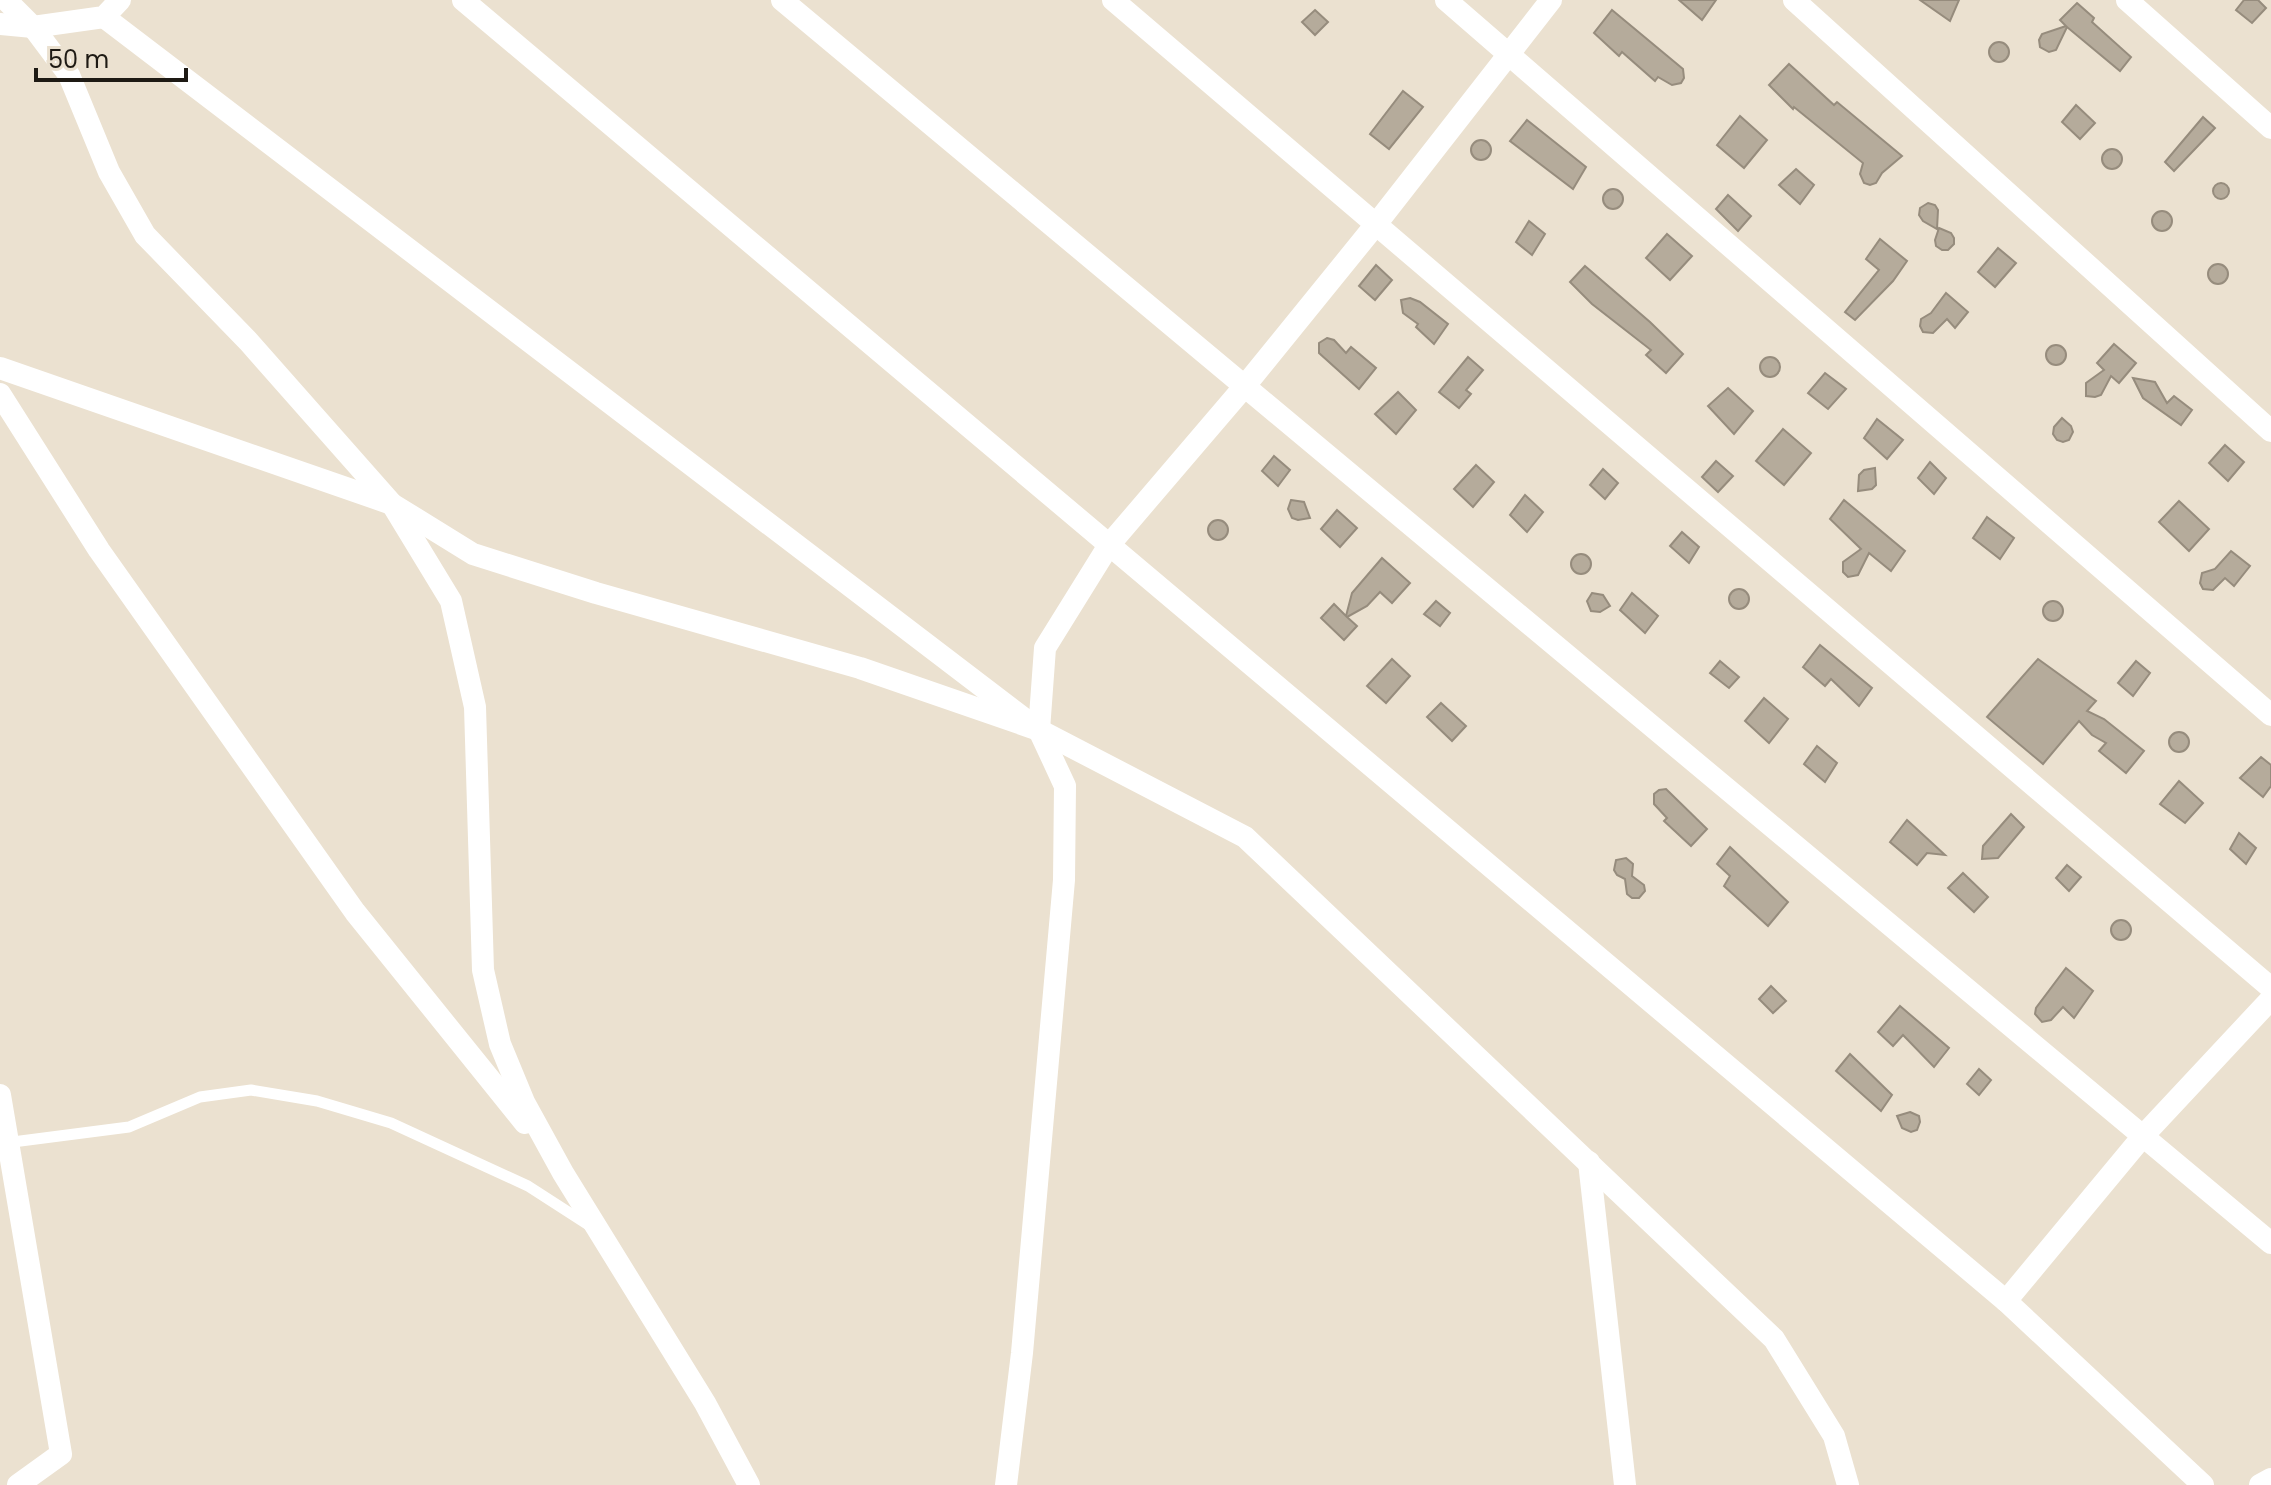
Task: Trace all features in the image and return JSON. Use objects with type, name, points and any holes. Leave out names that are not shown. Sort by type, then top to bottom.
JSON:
[{"type":"street","points":[[6,0],[33,27],[69,75],[109,172],[145,235],[248,341],[392,504],[451,601],[475,707],[483,970],[500,1044],[524,1102],[563,1173],[705,1403],[748,1484]]},
{"type":"street","points":[[0,24],[33,27],[104,17],[120,0]]},
{"type":"street","points":[[463,0],[2006,1301],[2203,1485]]},
{"type":"street","points":[[782,0],[2271,1243]]},
{"type":"street","points":[[1113,0],[2271,988]]},
{"type":"street","points":[[1446,0],[2271,715]]},
{"type":"street","points":[[1039,730],[1045,648],[1109,545],[1244,387],[1551,0]]},
{"type":"street","points":[[1794,0],[2271,431]]},
{"type":"street","points":[[2127,0],[2271,128]]},
{"type":"street","points":[[104,17],[1039,730],[1065,786],[1064,880],[1022,1353],[1006,1485]]},
{"type":"street","points":[[0,368],[392,504],[473,554],[596,593],[860,668],[1039,730],[1245,837],[1774,1339],[1834,1436],[1848,1485]]},
{"type":"street","points":[[0,394],[99,550],[355,912],[563,1173]]},
{"type":"street","points":[[2006,1301],[2143,1136],[2271,999]]},
{"type":"street","points":[[0,1095],[5,1142],[61,1454],[18,1485]]},
{"type":"street","points":[[1589,1162],[1625,1485]]},
{"type":"street","points":[[2260,1485],[2271,1479]]},
{"type":"lane","points":[[5,1142],[129,1127],[200,1097],[251,1090],[317,1101],[391,1123],[528,1186],[602,1233]]},
{"type":"building","points":[[1679,0],[1716,0],[1702,20]]},
{"type":"building","points":[[1920,0],[1959,0],[1950,21]]},
{"type":"building","points":[[2244,0],[2258,0],[2266,8],[2252,23],[2236,10]]},
{"type":"building","points":[[2077,3],[2094,18],[2092,22],[2131,57],[2120,71],[2067,27],[2056,50],[2049,52],[2040,47],[2042,34],[2066,26],[2060,20]]},
{"type":"building","points":[[1315,10],[1328,22],[1315,35],[1302,22]]},
{"type":"building","points":[[1612,10],[1683,69],[1681,83],[1672,85],[1658,77],[1655,81],[1622,52],[1619,56],[1594,33]]},
{"type":"building","points":[[1995,42],[2003,42],[2009,52],[2003,62],[1995,62],[1989,56],[1989,48]]},
{"type":"building","points":[[1789,64],[1834,105],[1837,102],[1902,156],[1882,173],[1876,183],[1864,183],[1860,174],[1863,163],[1793,109],[1769,85]]},
{"type":"building","points":[[1403,91],[1423,107],[1389,149],[1370,134]]},
{"type":"building","points":[[2076,105],[2095,123],[2080,139],[2062,122]]},
{"type":"building","points":[[1740,116],[1767,140],[1744,168],[1717,145]]},
{"type":"building","points":[[2203,117],[2215,128],[2174,171],[2165,162]]},
{"type":"building","points":[[1527,120],[1586,167],[1573,189],[1510,141]]},
{"type":"building","points":[[1481,140],[1488,143],[1491,150],[1488,157],[1481,160],[1474,157],[1471,150],[1474,143]]},
{"type":"building","points":[[2108,149],[2116,149],[2122,159],[2116,169],[2108,169],[2102,163],[2102,155]]},
{"type":"building","points":[[1796,169],[1814,185],[1800,204],[1779,185]]},
{"type":"building","points":[[2221,183],[2227,185],[2227,197],[2221,199],[2215,197],[2213,191],[2215,185]]},
{"type":"building","points":[[1613,189],[1620,192],[1623,199],[1620,206],[1613,209],[1606,206],[1603,199],[1606,192]]},
{"type":"building","points":[[1728,195],[1751,216],[1738,231],[1716,209]]},
{"type":"building","points":[[1928,203],[1938,210],[1937,229],[1919,215],[1920,208]]},
{"type":"building","points":[[2158,211],[2166,211],[2172,221],[2166,231],[2158,231],[2152,225],[2152,217]]},
{"type":"building","points":[[1529,221],[1545,234],[1532,255],[1516,242]]},
{"type":"building","points":[[1939,228],[1951,233],[1954,238],[1954,244],[1948,250],[1936,246]]},
{"type":"building","points":[[1667,234],[1692,256],[1670,280],[1646,258]]},
{"type":"building","points":[[1880,239],[1907,261],[1893,281],[1855,320],[1845,312],[1879,270],[1866,259]]},
{"type":"building","points":[[1998,248],[2016,263],[1995,287],[1978,272]]},
{"type":"building","points":[[2214,264],[2222,264],[2228,274],[2222,284],[2214,284],[2208,278],[2208,270]]},
{"type":"building","points":[[1376,265],[1392,280],[1375,300],[1359,286]]},
{"type":"building","points":[[1585,266],[1683,354],[1666,373],[1646,355],[1651,350],[1592,304],[1570,282]]},
{"type":"building","points":[[1946,293],[1968,312],[1955,328],[1947,319],[1933,333],[1923,332],[1921,319],[1931,313]]},
{"type":"building","points":[[1410,298],[1448,324],[1434,344],[1416,327],[1418,324],[1403,313],[1401,300]]},
{"type":"building","points":[[1327,338],[1334,340],[1346,353],[1351,347],[1376,368],[1359,389],[1319,353],[1319,343]]},
{"type":"building","points":[[2114,344],[2136,363],[2119,383],[2111,376],[2101,395],[2086,396],[2086,383],[2104,370],[2097,363]]},
{"type":"building","points":[[2056,345],[2063,348],[2066,355],[2063,362],[2056,365],[2049,362],[2046,355],[2049,348]]},
{"type":"building","points":[[1468,357],[1483,370],[1466,390],[1471,394],[1459,408],[1439,392]]},
{"type":"building","points":[[1770,357],[1777,360],[1780,367],[1777,374],[1770,377],[1763,374],[1760,367],[1763,360]]},
{"type":"building","points":[[1825,373],[1846,389],[1828,409],[1808,393]]},
{"type":"building","points":[[2133,378],[2155,382],[2167,403],[2174,396],[2192,410],[2181,425],[2143,398]]},
{"type":"building","points":[[1728,388],[1753,411],[1734,434],[1708,406]]},
{"type":"building","points":[[1398,392],[1416,410],[1396,434],[1375,414]]},
{"type":"building","points":[[2062,418],[2073,432],[2069,440],[2063,442],[2053,434],[2054,427]]},
{"type":"building","points":[[1877,419],[1903,440],[1887,459],[1864,438]]},
{"type":"building","points":[[1783,429],[1811,453],[1784,485],[1756,461]]},
{"type":"building","points":[[2225,445],[2244,462],[2228,481],[2209,463]]},
{"type":"building","points":[[1274,456],[1290,470],[1278,486],[1262,471]]},
{"type":"building","points":[[1716,461],[1733,476],[1718,492],[1702,477]]},
{"type":"building","points":[[1930,462],[1946,478],[1934,494],[1918,478]]},
{"type":"building","points":[[1476,465],[1494,482],[1473,507],[1454,489]]},
{"type":"building","points":[[1875,468],[1876,485],[1872,489],[1858,491],[1859,475],[1864,470]]},
{"type":"building","points":[[1603,469],[1618,483],[1605,499],[1590,485]]},
{"type":"building","points":[[1525,495],[1543,512],[1527,532],[1510,515]]},
{"type":"building","points":[[1291,500],[1304,502],[1310,518],[1292,518],[1288,509]]},
{"type":"building","points":[[1844,500],[1905,551],[1891,571],[1869,553],[1858,575],[1848,577],[1843,572],[1843,562],[1861,549],[1830,519]]},
{"type":"building","points":[[2179,501],[2209,529],[2189,551],[2159,522]]},
{"type":"building","points":[[1337,510],[1357,528],[1340,547],[1321,529]]},
{"type":"building","points":[[1987,517],[2014,538],[2000,559],[1973,538]]},
{"type":"building","points":[[1218,520],[1225,523],[1228,530],[1225,537],[1218,540],[1211,537],[1208,530],[1211,523]]},
{"type":"building","points":[[1682,532],[1699,547],[1689,563],[1670,546]]},
{"type":"building","points":[[2231,551],[2250,566],[2234,586],[2225,578],[2213,590],[2203,589],[2200,583],[2202,573],[2215,569]]},
{"type":"building","points":[[1581,554],[1588,557],[1591,564],[1588,571],[1581,574],[1574,571],[1571,564],[1574,557]]},
{"type":"building","points":[[1382,558],[1410,583],[1392,603],[1380,592],[1367,606],[1347,617],[1357,626],[1344,640],[1321,618],[1334,604],[1346,616],[1352,593]]},
{"type":"building","points":[[1739,589],[1746,592],[1749,599],[1746,606],[1739,609],[1732,606],[1729,599],[1732,592]]},
{"type":"building","points":[[1592,593],[1603,595],[1610,606],[1600,612],[1591,611],[1587,601]]},
{"type":"building","points":[[1632,593],[1658,616],[1645,633],[1620,610]]},
{"type":"building","points":[[1436,601],[1450,613],[1440,626],[1424,614]]},
{"type":"building","points":[[2053,601],[2060,604],[2063,611],[2060,618],[2053,621],[2046,618],[2043,611],[2046,604]]},
{"type":"building","points":[[1820,645],[1872,688],[1859,706],[1831,679],[1825,686],[1803,667]]},
{"type":"building","points":[[1392,659],[1410,676],[1386,703],[1367,686]]},
{"type":"building","points":[[2038,659],[2096,701],[2087,711],[2104,719],[2144,751],[2126,773],[2099,751],[2106,743],[2092,735],[2079,721],[2043,764],[1987,717]]},
{"type":"building","points":[[1720,661],[1739,677],[1729,688],[1710,673]]},
{"type":"building","points":[[2136,661],[2150,673],[2133,696],[2118,683]]},
{"type":"building","points":[[1764,698],[1788,719],[1769,743],[1745,721]]},
{"type":"building","points":[[1441,703],[1466,726],[1452,741],[1427,717]]},
{"type":"building","points":[[2179,732],[2186,735],[2189,742],[2186,749],[2179,752],[2172,749],[2169,742],[2172,735]]},
{"type":"building","points":[[1817,746],[1837,763],[1825,782],[1804,764]]},
{"type":"building","points":[[2261,757],[2271,765],[2271,786],[2263,797],[2240,778]]},
{"type":"building","points":[[2179,781],[2203,803],[2185,823],[2160,804]]},
{"type":"building","points":[[1666,789],[1707,829],[1691,846],[1664,821],[1667,818],[1654,804],[1654,794]]},
{"type":"building","points":[[2011,814],[2024,827],[1998,858],[1982,859],[1983,846]]},
{"type":"building","points":[[1907,820],[1945,855],[1927,853],[1917,865],[1890,842]]},
{"type":"building","points":[[2239,833],[2256,848],[2246,864],[2230,849]]},
{"type":"building","points":[[1730,847],[1788,902],[1768,926],[1724,886],[1730,876],[1717,864]]},
{"type":"building","points":[[1626,858],[1633,864],[1632,876],[1644,885],[1645,891],[1639,898],[1627,894],[1625,879],[1614,870],[1616,860]]},
{"type":"building","points":[[2067,865],[2081,877],[2069,891],[2056,878]]},
{"type":"building","points":[[1963,873],[1988,897],[1974,912],[1948,888]]},
{"type":"building","points":[[2121,920],[2128,923],[2131,930],[2128,937],[2121,940],[2114,937],[2111,930],[2114,923]]},
{"type":"building","points":[[2066,968],[2093,991],[2074,1018],[2063,1007],[2051,1020],[2042,1022],[2035,1014],[2036,1008]]},
{"type":"building","points":[[1771,986],[1786,1001],[1773,1013],[1759,999]]},
{"type":"building","points":[[1900,1006],[1949,1048],[1934,1067],[1903,1035],[1893,1046],[1878,1032]]},
{"type":"building","points":[[1850,1054],[1892,1095],[1881,1111],[1836,1071]]},
{"type":"building","points":[[1979,1069],[1991,1080],[1979,1095],[1967,1084]]},
{"type":"building","points":[[1910,1112],[1919,1116],[1920,1122],[1917,1130],[1911,1132],[1902,1128],[1897,1116]]}]
